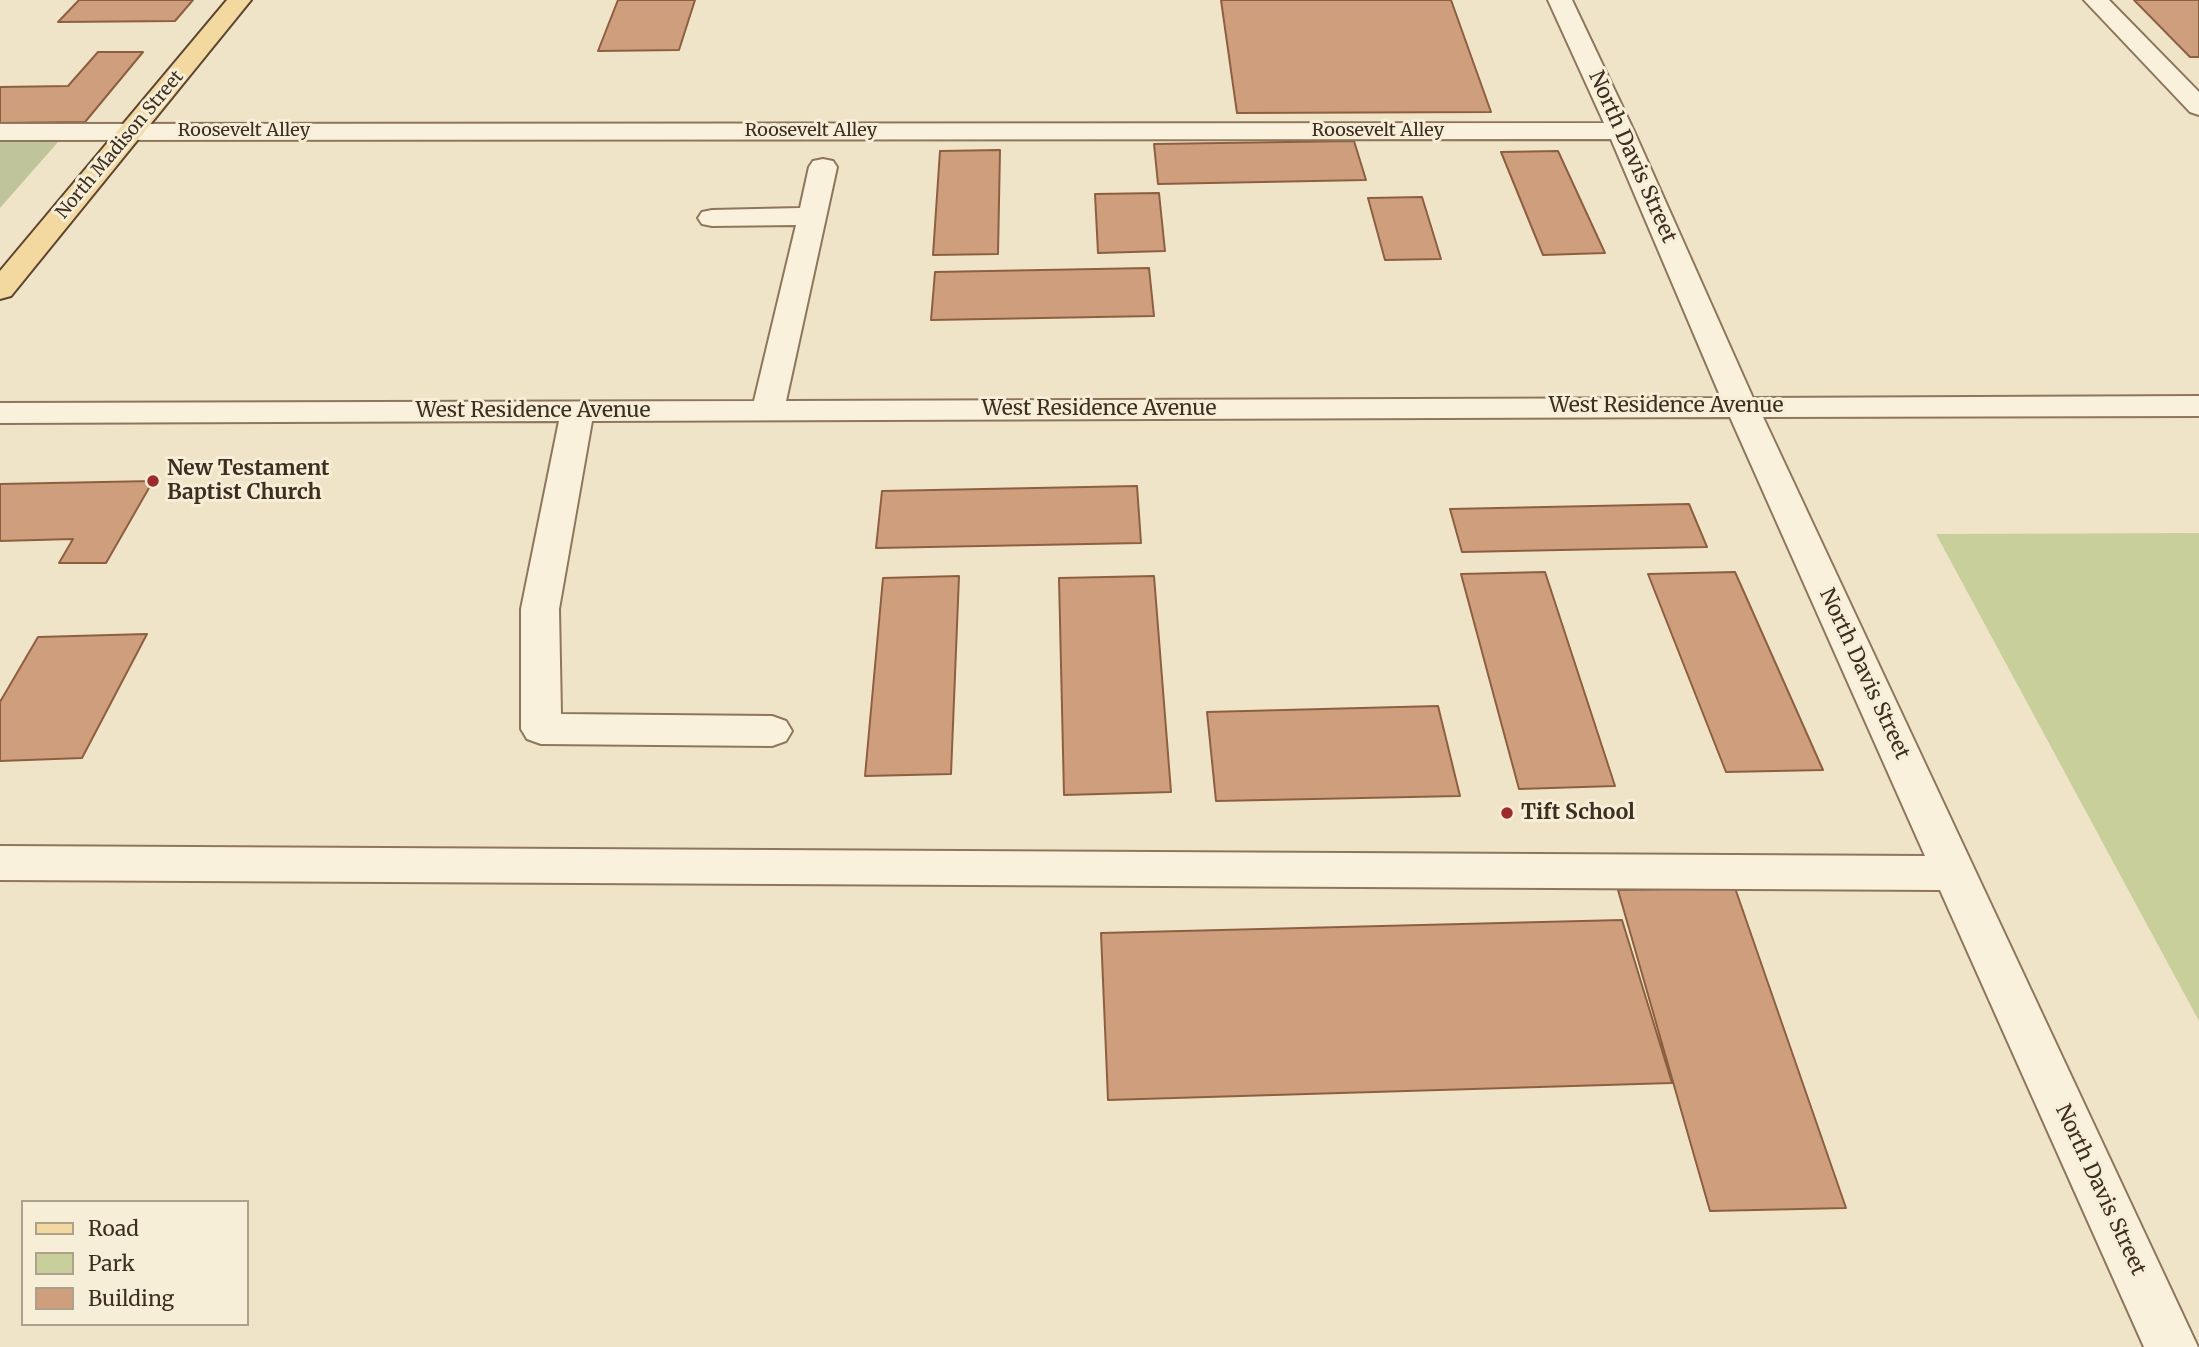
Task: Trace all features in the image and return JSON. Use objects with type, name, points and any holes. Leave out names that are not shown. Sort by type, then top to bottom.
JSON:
[{"type":"main road","name":"North Madison Street","points":[[0,290],[239,0]]},
{"type":"street","name":"North Davis Street","points":[[1560,0],[1621,131],[1741,406],[2171,1347]]},
{"type":"street","points":[[2096,0],[2199,107]]},
{"type":"street","name":"Roosevelt Alley","points":[[0,132],[1621,131]]},
{"type":"street","points":[[768,410],[823,167]]},
{"type":"street","points":[[712,218],[812,216]]},
{"type":"street","name":"West Residence Avenue","points":[[0,413],[2199,406]]},
{"type":"street","points":[[578,410],[540,609],[541,729],[772,731]]},
{"type":"street","points":[[0,863],[1954,873]]},
{"type":"green space","points":[[0,142],[58,142],[0,208]]},
{"type":"green space","points":[[2199,533],[2199,1021],[1936,534]]},
{"type":"building","points":[[79,0],[193,0],[175,21],[58,22]]},
{"type":"building","points":[[618,0],[695,0],[679,50],[598,51]]},
{"type":"building","points":[[1221,0],[1451,0],[1491,112],[1237,113]]},
{"type":"building","points":[[2134,0],[2199,0],[2199,57],[2190,57]]},
{"type":"building","points":[[98,52],[143,52],[85,122],[0,123],[0,87],[68,86]]},
{"type":"building","points":[[1354,141],[1366,180],[1158,184],[1154,144]]},
{"type":"building","points":[[1000,150],[998,254],[933,255],[940,151]]},
{"type":"building","points":[[1558,151],[1605,253],[1543,255],[1501,152]]},
{"type":"building","points":[[1159,193],[1165,251],[1098,253],[1095,194]]},
{"type":"building","points":[[1422,197],[1441,259],[1385,260],[1368,198]]},
{"type":"building","points":[[1149,268],[1154,316],[931,320],[935,272]]},
{"type":"building","points":[[153,481],[106,563],[59,563],[73,539],[0,541],[0,484]]},
{"type":"building","points":[[1137,486],[1141,543],[876,548],[882,491]]},
{"type":"building","points":[[1689,504],[1707,547],[1462,552],[1450,509]]},
{"type":"building","points":[[1545,572],[1615,786],[1519,789],[1461,574]]},
{"type":"building","points":[[1735,572],[1823,770],[1726,772],[1648,574]]},
{"type":"building","points":[[959,576],[951,774],[865,776],[883,578]]},
{"type":"building","points":[[1154,576],[1171,792],[1064,795],[1059,578]]},
{"type":"building","points":[[147,634],[82,758],[0,761],[0,702],[38,637]]},
{"type":"building","points":[[1438,706],[1460,796],[1216,801],[1207,712]]},
{"type":"building","points":[[1735,888],[1846,1208],[1710,1211],[1618,890]]},
{"type":"building","points":[[1622,920],[1672,1083],[1108,1100],[1101,933]]},
{"type":"place","name":"New Testament Baptist Church","points":[[153,481]]},
{"type":"place","name":"Tift School","points":[[1507,813]]}]
